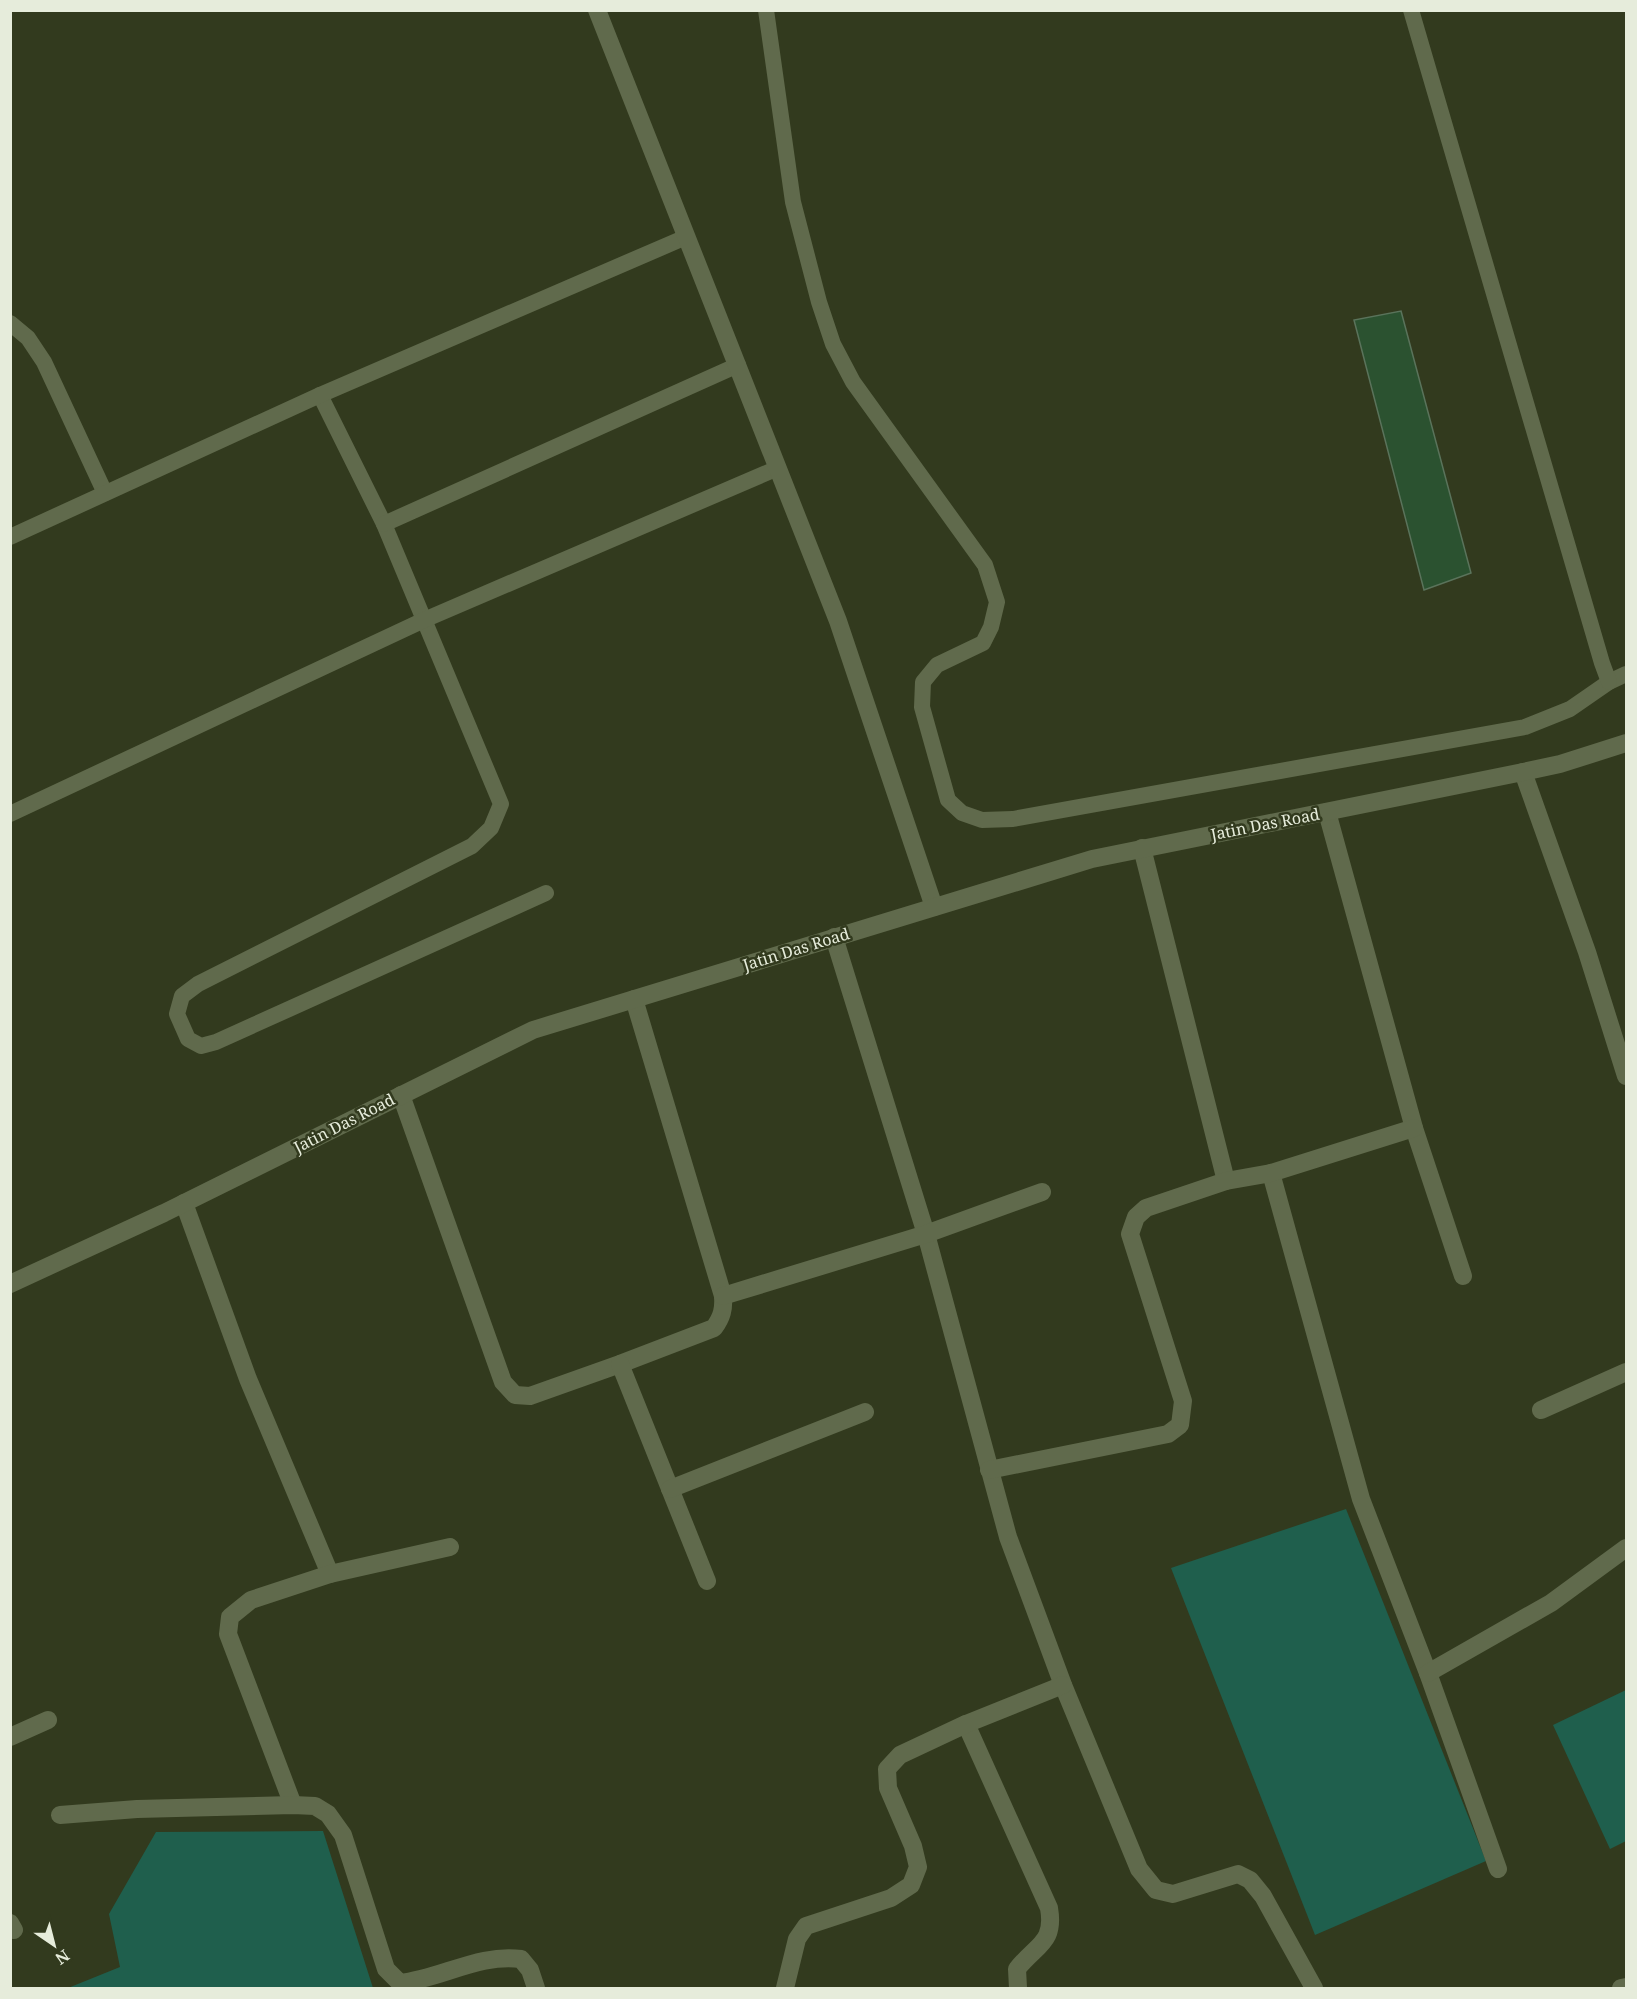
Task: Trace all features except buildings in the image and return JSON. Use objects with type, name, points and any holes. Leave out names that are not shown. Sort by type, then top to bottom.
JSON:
[{"type":"street","points":[[597,10],[838,621],[934,907]]},
{"type":"street","name":"Jatin Das Road","points":[[10,1284],[184,1203],[533,1030],[1092,859],[1560,764],[1626,743]]},
{"type":"street","points":[[1523,772],[1587,952],[1621,1039],[1626,1076]]},
{"type":"street","points":[[1328,812],[1414,1128],[1462,1276]]},
{"type":"street","points":[[1142,849],[1226,1181]]},
{"type":"street","points":[[834,937],[926,1234],[1008,1537],[1064,1685],[1139,1869],[1156,1890],[1173,1894],[1238,1874],[1250,1880],[1263,1896],[1314,1989]]},
{"type":"street","points":[[401,1095],[503,1382],[515,1395],[530,1396],[714,1328],[720,1320],[724,1307],[723,1296],[634,999]]},
{"type":"street","points":[[989,1470],[1168,1434],[1180,1425],[1183,1401],[1130,1234],[1136,1217],[1146,1208],[1226,1181],[1271,1173],[1414,1128]]},
{"type":"street","points":[[1271,1173],[1361,1499],[1428,1673],[1498,1869]]},
{"type":"street","points":[[723,1296],[926,1234],[1042,1192]]},
{"type":"street","points":[[184,1203],[248,1378],[330,1574]]},
{"type":"street","points":[[620,1364],[707,1581]]},
{"type":"street","points":[[1541,1410],[1626,1372]]},
{"type":"street","points":[[670,1489],[865,1412]]},
{"type":"street","points":[[293,1805],[228,1634],[230,1617],[251,1600],[330,1574],[450,1546]]},
{"type":"street","points":[[1428,1673],[1551,1603],[1626,1548]]},
{"type":"street","points":[[785,1989],[797,1939],[806,1926],[891,1898],[911,1885],[918,1867],[914,1846],[888,1788],[887,1769],[900,1755],[966,1724],[1064,1685]]},
{"type":"street","points":[[10,1737],[48,1720]]},
{"type":"street","points":[[966,1724],[1049,1908],[1052,1925],[1045,1941],[1029,1954],[1017,1969],[1018,1989]]},
{"type":"street","points":[[60,1815],[137,1809],[315,1806],[328,1814],[343,1835],[386,1969],[400,1983],[433,1983],[503,1956],[521,1959],[530,1970],[536,1989]]},
{"type":"street","points":[[1621,1989],[1626,1987]]},
{"type":"lane","points":[[766,10],[793,202],[819,302],[833,344],[853,382],[985,565],[997,602],[991,627],[983,643],[937,665],[923,682],[922,707],[948,800],[962,813],[982,820],[1013,819],[1525,727],[1570,709],[1609,682],[1626,674]]},
{"type":"lane","points":[[1411,10],[1609,682]]},
{"type":"lane","points":[[10,537],[320,395],[686,237]]},
{"type":"lane","points":[[10,323],[28,338],[44,362],[105,493]]},
{"type":"lane","points":[[384,524],[738,365]]},
{"type":"lane","points":[[320,395],[384,524],[501,804],[490,828],[472,846],[198,984],[182,996],[177,1014],[188,1039],[201,1046],[216,1042],[546,894]]},
{"type":"lane","points":[[10,814],[424,620],[778,468]]},
{"type":"water","points":[[1346,1509],[1486,1861],[1315,1935],[1171,1568]]},
{"type":"water","points":[[1626,1690],[1626,1841],[1610,1849],[1553,1725]]},
{"type":"water","points":[[323,1831],[373,1988],[68,1988],[120,1967],[109,1914],[156,1832]]}]
